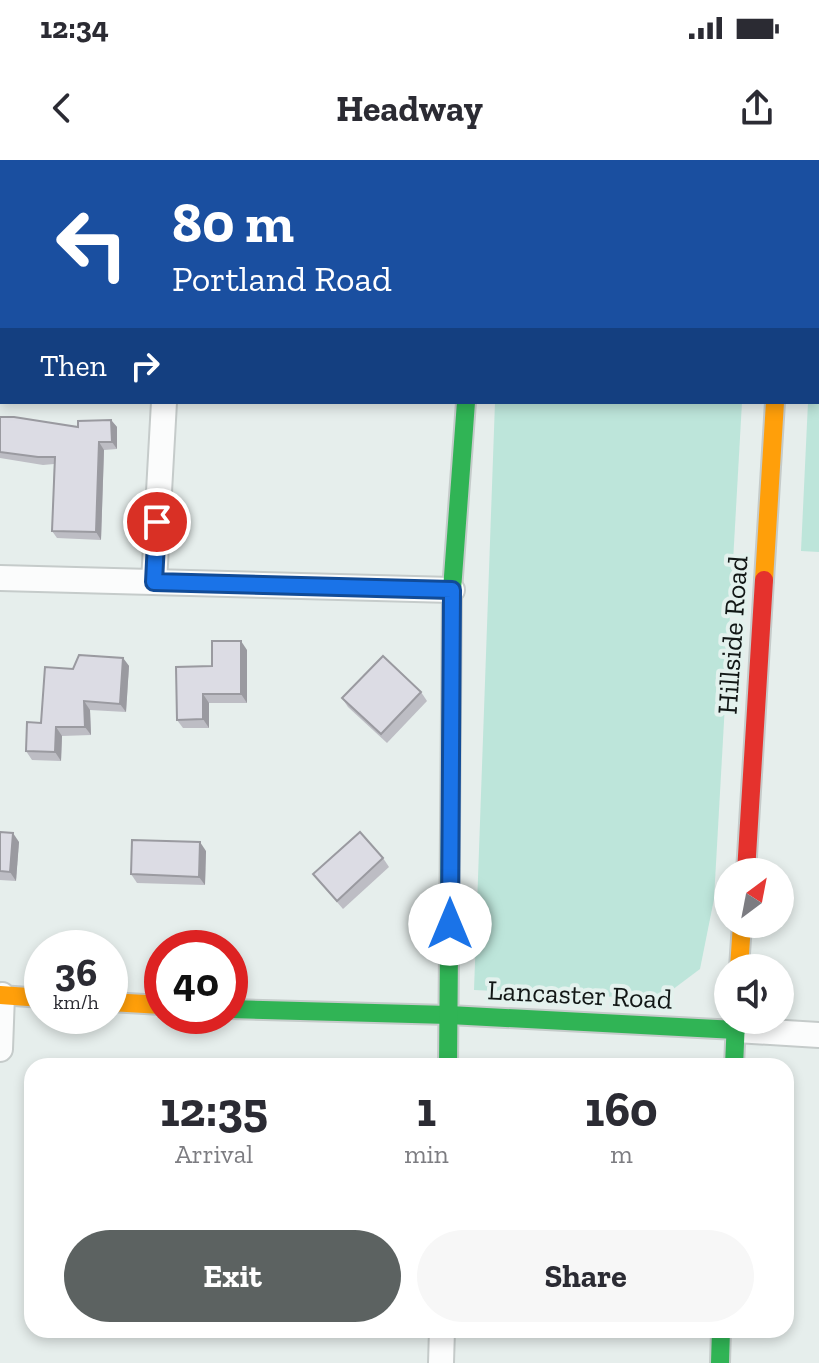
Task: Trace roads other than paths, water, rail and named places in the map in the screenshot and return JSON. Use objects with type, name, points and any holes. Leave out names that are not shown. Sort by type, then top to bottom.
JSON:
[{"type":"street","points":[[154,582],[164,404]]},
{"type":"street","points":[[448,1058],[452,590],[466,404]]},
{"type":"street","name":"Hillside Road","points":[[747,858],[775,404]]},
{"type":"street","points":[[0,578],[452,590]]},
{"type":"street","points":[[0,1049],[1,995],[24,997]]},
{"type":"street","name":"Lancaster Road","points":[[248,1009],[714,1024]]},
{"type":"street","points":[[794,1032],[819,1035]]},
{"type":"street","points":[[734,1058],[736,1034]]},
{"type":"street","points":[[441,1363],[442,1338]]},
{"type":"street","points":[[720,1363],[721,1338]]}]
